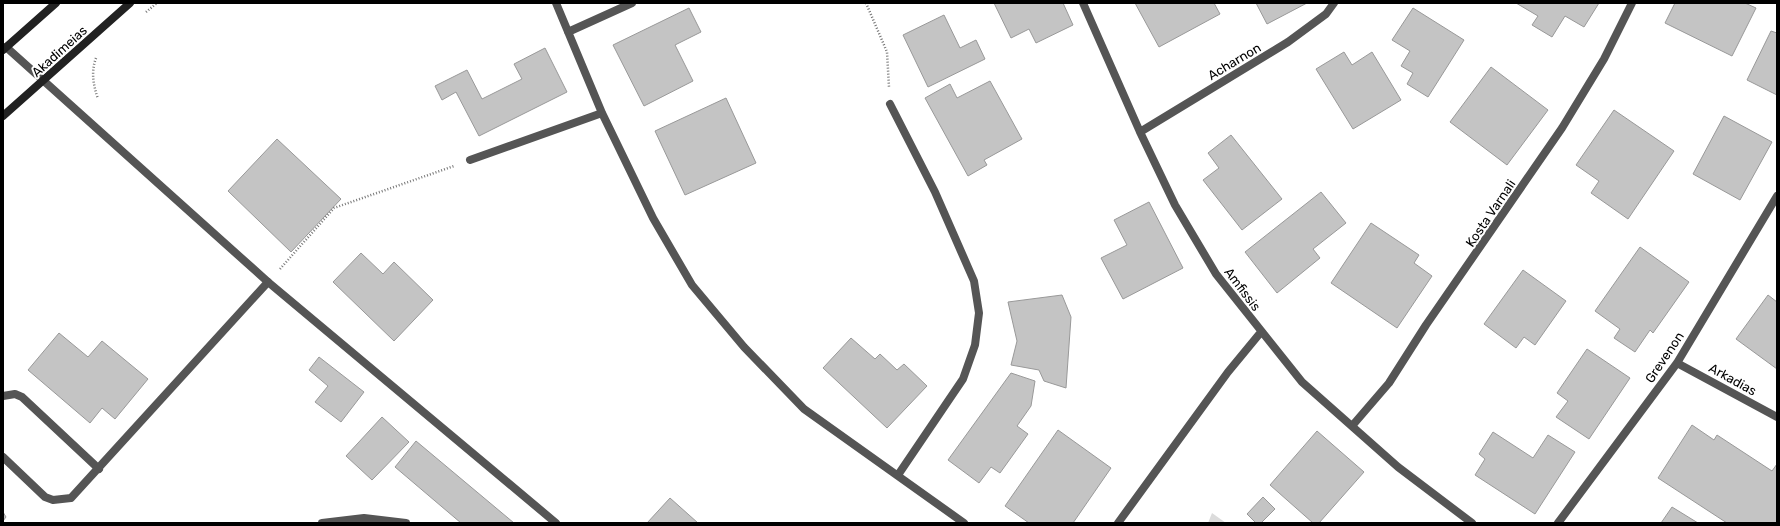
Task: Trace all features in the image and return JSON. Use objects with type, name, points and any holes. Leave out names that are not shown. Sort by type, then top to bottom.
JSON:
[{"type":"main road","points":[[5,48],[56,3]]},
{"type":"main road","name":"Akadimeias","points":[[3,116],[130,3]]},
{"type":"street","points":[[556,3],[602,113],[653,218],[692,285],[744,347],[804,409],[964,523]]},
{"type":"street","points":[[568,32],[632,3]]},
{"type":"street","name":"Amfissis","points":[[1083,3],[1140,132],[1175,204],[1216,274],[1302,382],[1398,467],[1472,523]]},
{"type":"street","name":"Acharnon","points":[[1140,132],[1288,42],[1326,14],[1334,3]]},
{"type":"street","name":"Kosta Varnali","points":[[1352,426],[1389,383],[1426,325],[1562,128],[1604,59],[1632,3]]},
{"type":"street","points":[[5,48],[44,80],[268,282],[556,523]]},
{"type":"street","points":[[890,104],[935,192],[974,281],[979,314],[975,346],[963,379],[898,475]]},
{"type":"street","points":[[470,160],[602,113]]},
{"type":"street","name":"Grevenon","points":[[1558,523],[1677,363],[1777,196]]},
{"type":"street","points":[[3,457],[38,492],[45,497],[53,500],[71,498],[268,282]]},
{"type":"street","points":[[1118,523],[1228,372],[1261,332]]},
{"type":"street","name":"Arkadias","points":[[1677,363],[1777,417]]},
{"type":"street","points":[[3,396],[16,394],[22,397],[99,469]]},
{"type":"street","points":[[322,523],[364,518],[406,523]]},
{"type":"path","points":[[145,13],[157,3]]},
{"type":"path","points":[[866,3],[887,52],[890,104]]},
{"type":"path","points":[[98,52],[92,67],[93,84],[98,99]]},
{"type":"path","points":[[268,282],[334,208],[470,160]]},
{"type":"shaded area","points":[[1212,513],[1226,523],[1208,523]]},
{"type":"building","points":[[994,3],[1063,3],[1073,25],[1036,43],[1029,29],[1011,38]]},
{"type":"building","points":[[1135,3],[1214,3],[1220,14],[1159,47]]},
{"type":"building","points":[[1256,3],[1307,3],[1267,24]]},
{"type":"building","points":[[1516,3],[1599,3],[1584,27],[1565,16],[1552,37],[1532,25],[1538,16]]},
{"type":"building","points":[[1675,3],[1745,3],[1756,8],[1732,56],[1665,23]]},
{"type":"building","points":[[689,8],[701,32],[675,45],[693,81],[644,106],[613,45]]},
{"type":"building","points":[[1413,8],[1464,40],[1428,97],[1407,84],[1413,73],[1401,66],[1410,51],[1392,40]]},
{"type":"building","points":[[944,15],[960,48],[976,40],[985,59],[928,87],[903,35]]},
{"type":"building","points":[[1771,31],[1777,33],[1777,95],[1747,80]]},
{"type":"building","points":[[545,48],[567,92],[479,136],[456,92],[442,100],[435,86],[467,70],[482,99],[522,79],[514,64]]},
{"type":"building","points":[[1344,52],[1352,65],[1372,52],[1401,100],[1353,129],[1316,69]]},
{"type":"building","points":[[1491,67],[1548,110],[1507,165],[1450,122]]},
{"type":"building","points":[[990,81],[1022,139],[984,160],[987,165],[968,176],[925,98],[950,84],[957,98]]},
{"type":"building","points":[[726,98],[756,163],[685,195],[655,131]]},
{"type":"building","points":[[1614,110],[1674,151],[1628,219],[1591,193],[1599,181],[1576,165]]},
{"type":"building","points":[[1724,116],[1772,142],[1740,200],[1693,174]]},
{"type":"building","points":[[1231,135],[1282,199],[1242,230],[1203,180],[1219,168],[1208,153]]},
{"type":"building","points":[[277,139],[341,199],[291,252],[228,191]]},
{"type":"building","points":[[1321,192],[1346,223],[1313,249],[1320,258],[1277,293],[1245,252]]},
{"type":"building","points":[[1149,202],[1183,268],[1123,299],[1101,258],[1127,245],[1114,220]]},
{"type":"building","points":[[1371,223],[1419,255],[1414,263],[1432,276],[1397,328],[1331,283]]},
{"type":"building","points":[[1640,247],[1689,282],[1653,333],[1650,330],[1635,352],[1614,338],[1620,329],[1595,311]]},
{"type":"building","points":[[361,253],[383,274],[394,262],[433,300],[394,341],[333,282]]},
{"type":"building","points":[[1523,270],[1566,301],[1535,345],[1524,337],[1516,348],[1484,324]]},
{"type":"building","points":[[1062,295],[1071,317],[1066,388],[1044,381],[1039,370],[1011,365],[1017,341],[1008,302]]},
{"type":"building","points":[[1768,295],[1777,302],[1777,369],[1736,339]]},
{"type":"building","points":[[59,333],[88,357],[102,341],[148,379],[115,419],[102,408],[90,423],[28,370]]},
{"type":"building","points":[[851,338],[875,359],[880,354],[897,370],[904,364],[927,386],[887,428],[823,368]]},
{"type":"building","points":[[1587,349],[1630,378],[1589,439],[1556,417],[1568,401],[1557,393]]},
{"type":"building","points":[[319,357],[364,392],[341,422],[315,402],[328,386],[309,370]]},
{"type":"building","points":[[1011,373],[1035,381],[1031,406],[1017,426],[1028,434],[1000,473],[991,467],[979,483],[948,460]]},
{"type":"building","points":[[382,417],[409,442],[372,480],[346,456]]},
{"type":"building","points":[[1692,425],[1714,440],[1717,435],[1772,471],[1777,464],[1777,523],[1727,523],[1658,478]]},
{"type":"building","points":[[1058,430],[1111,468],[1073,523],[1029,523],[1005,506]]},
{"type":"building","points":[[1317,431],[1364,472],[1319,523],[1313,523],[1270,485]]},
{"type":"building","points":[[1493,432],[1533,458],[1548,435],[1575,452],[1535,514],[1475,475],[1485,459],[1479,454]]},
{"type":"building","points":[[416,441],[514,523],[461,523],[395,467]]},
{"type":"building","points":[[1263,497],[1275,509],[1261,523],[1256,523],[1247,514]]},
{"type":"building","points":[[670,498],[698,523],[647,523]]},
{"type":"building","points":[[1672,507],[1698,523],[1661,523]]},
{"type":"building","points":[[3,512],[6,517],[3,521]]}]
